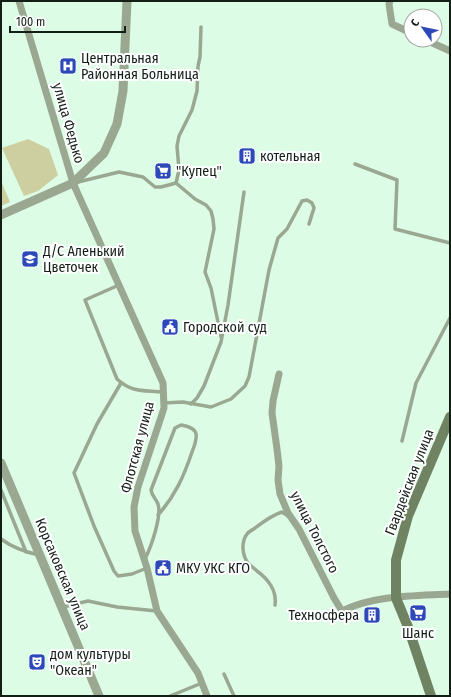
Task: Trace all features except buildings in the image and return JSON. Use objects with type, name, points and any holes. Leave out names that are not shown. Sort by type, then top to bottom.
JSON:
[{"type":"main road","name":"Гвардейская улица","points":[[431,696],[408,627],[396,598],[396,560],[406,523],[450,417]]},
{"type":"street","name":"улица Федько","points":[[19,1],[73,183]]},
{"type":"street","points":[[1,215],[73,183],[104,153],[118,124],[123,91],[127,1]]},
{"type":"street","points":[[390,1],[389,4],[392,24],[403,29]]},
{"type":"street","name":"Флотская улица","points":[[73,183],[163,383],[164,408],[138,487],[134,507],[135,532],[146,564],[157,611],[198,673],[207,696]]},
{"type":"street","name":"улица Толстого","points":[[279,374],[272,413],[279,466],[278,480],[280,494],[288,513],[305,541],[342,611]]},
{"type":"street","name":"Корсаковская улица","points":[[1,463],[99,696]]},
{"type":"street","points":[[342,611],[354,605],[396,598],[450,594]]},
{"type":"lane","points":[[176,183],[179,170],[177,146],[179,136],[192,110],[197,90],[201,26]]},
{"type":"lane","points":[[355,164],[397,180],[395,229],[450,243]]},
{"type":"lane","points":[[73,183],[119,172],[143,177],[155,187],[162,188],[176,183]]},
{"type":"lane","points":[[176,183],[195,200],[206,205],[211,211],[214,229],[205,272],[211,288],[222,339]]},
{"type":"lane","points":[[191,404],[197,398],[204,386],[222,339],[244,192]]},
{"type":"lane","points":[[163,403],[183,402],[211,407],[231,400],[245,386],[249,377],[269,270],[278,238],[287,229],[302,201],[307,200],[312,203],[314,208],[309,224]]},
{"type":"lane","points":[[119,285],[85,300],[117,379],[124,386],[136,390],[163,392]]},
{"type":"lane","points":[[402,441],[416,383],[450,318]]},
{"type":"lane","points":[[121,383],[97,424],[74,473],[94,526],[114,571],[118,576],[132,574],[146,564],[158,515],[158,504],[152,496],[151,490],[175,428],[181,425],[188,426],[196,433],[194,446],[183,478],[175,494],[158,515]]},
{"type":"lane","points":[[1,490],[26,552]]},
{"type":"lane","points":[[275,605],[276,599],[269,582],[248,564],[244,557],[242,546],[247,534],[276,514],[282,512],[293,520]]},
{"type":"lane","points":[[1,539],[8,545],[40,556]]},
{"type":"lane","points":[[62,607],[88,601],[117,607],[157,611]]},
{"type":"lane","points":[[333,615],[342,611]]},
{"type":"lane","points":[[224,674],[234,696]]},
{"type":"lane","points":[[170,696],[202,684]]},
{"type":"green space","points":[[28,139],[49,149],[58,175],[38,191],[24,196],[2,148]]},
{"type":"green space","points":[[1,181],[10,202],[1,206]]},
{"type":"place","name":"Центральная Районная Больница","points":[[68,66]]},
{"type":"place","name":"котельная","points":[[247,156]]},
{"type":"place","name":"\"Купец\"","points":[[163,171]]},
{"type":"place","name":"Д/С Аленький Цветочек","points":[[30,259]]},
{"type":"place","name":"Городской суд","points":[[170,327]]},
{"type":"place","name":"МКУ УКС КГО","points":[[163,568]]},
{"type":"place","name":"Шанс","points":[[418,613]]},
{"type":"place","name":"Техносфера","points":[[372,615]]},
{"type":"place","name":"дом культуры \"Океан\"","points":[[37,662]]}]
